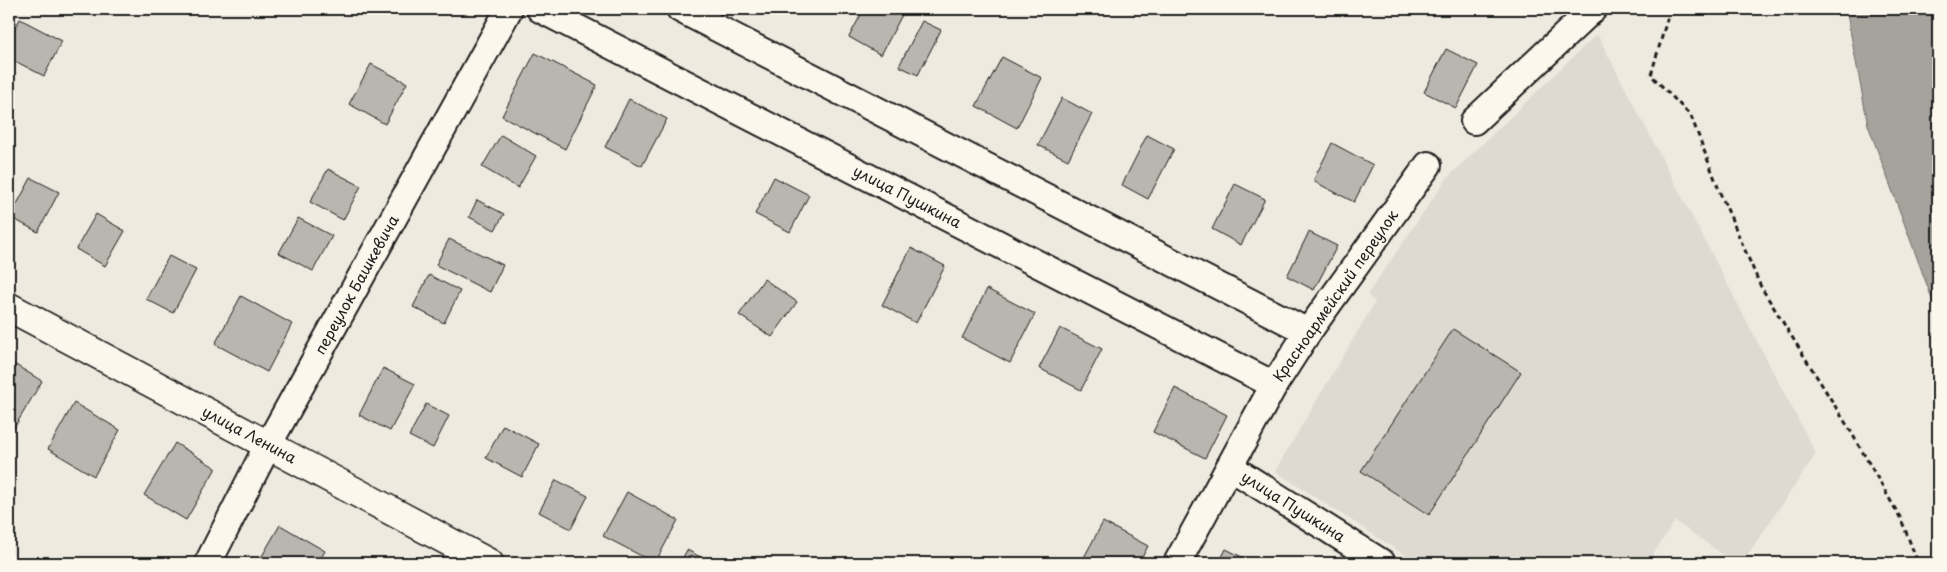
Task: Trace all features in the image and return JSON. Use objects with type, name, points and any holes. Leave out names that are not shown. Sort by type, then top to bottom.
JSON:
[{"type":"street","name":"переулок Башкевича","points":[[208,563],[268,445],[509,9]]},
{"type":"street","name":"улица Пушкина","points":[[540,9],[1274,385]]},
{"type":"street","points":[[680,9],[1308,332]]},
{"type":"street","points":[[1474,121],[1593,9]]},
{"type":"street","name":"Красноармейский переулок","points":[[1177,563],[1274,385],[1308,332],[1428,164]]},
{"type":"street","name":"улица Ленина","points":[[9,307],[489,563]]},
{"type":"street","name":"улица Пушкина","points":[[1230,467],[1382,563]]},
{"type":"path","points":[[1670,9],[1651,75],[1691,116],[1721,195],[1761,287],[1850,430],[1901,519],[1918,563]]},
{"type":"shaded area","points":[[1846,9],[1938,9],[1938,315],[1868,125]]},
{"type":"shaded area","points":[[1597,34],[1816,454],[1742,563],[1735,563],[1675,521],[1647,563],[1417,563],[1275,471],[1375,302],[1367,295],[1447,178]]},
{"type":"building","points":[[864,9],[905,9],[881,55],[849,37]]},
{"type":"building","points":[[20,19],[62,41],[44,76],[9,58],[9,39]]},
{"type":"building","points":[[922,21],[941,30],[918,75],[899,66]]},
{"type":"building","points":[[1446,49],[1478,65],[1456,108],[1424,92]]},
{"type":"building","points":[[535,53],[597,85],[565,149],[502,116]]},
{"type":"building","points":[[1002,57],[1042,78],[1017,128],[976,106]]},
{"type":"building","points":[[371,64],[407,83],[385,124],[349,104]]},
{"type":"building","points":[[1062,98],[1092,114],[1068,160],[1038,145]]},
{"type":"building","points":[[629,99],[667,119],[642,166],[605,147]]},
{"type":"building","points":[[501,135],[536,156],[518,188],[482,167]]},
{"type":"building","points":[[1147,135],[1174,149],[1148,199],[1122,185]]},
{"type":"building","points":[[1332,143],[1373,165],[1354,202],[1313,181]]},
{"type":"building","points":[[328,169],[361,186],[343,220],[310,202]]},
{"type":"building","points":[[774,177],[809,195],[790,232],[755,214]]},
{"type":"building","points":[[31,178],[59,192],[38,232],[10,217]]},
{"type":"building","points":[[1235,184],[1265,199],[1241,245],[1212,229]]},
{"type":"building","points":[[477,200],[504,214],[495,230],[469,217]]},
{"type":"building","points":[[96,214],[125,231],[105,266],[76,249]]},
{"type":"building","points":[[298,218],[332,236],[313,271],[279,253]]},
{"type":"building","points":[[1309,232],[1337,246],[1314,290],[1287,276]]},
{"type":"building","points":[[449,239],[503,265],[490,292],[436,265]]},
{"type":"building","points":[[911,248],[945,266],[916,323],[882,305]]},
{"type":"building","points":[[169,256],[196,270],[173,313],[146,299]]},
{"type":"building","points":[[429,275],[460,291],[444,323],[413,307]]},
{"type":"building","points":[[764,279],[797,302],[772,337],[739,315]]},
{"type":"building","points":[[987,289],[1035,314],[1010,363],[962,338]]},
{"type":"building","points":[[241,296],[292,324],[267,372],[215,344]]},
{"type":"building","points":[[1060,328],[1102,349],[1081,390],[1039,368]]},
{"type":"building","points":[[1453,329],[1521,372],[1429,515],[1361,471]]},
{"type":"building","points":[[9,361],[42,381],[14,428],[9,424]]},
{"type":"building","points":[[383,368],[415,384],[390,431],[359,415]]},
{"type":"building","points":[[1175,388],[1227,415],[1205,458],[1153,432]]},
{"type":"building","points":[[74,403],[120,430],[94,476],[48,449]]},
{"type":"building","points":[[426,404],[449,416],[433,448],[409,436]]},
{"type":"building","points":[[503,425],[539,444],[522,477],[486,458]]},
{"type":"building","points":[[175,443],[216,468],[186,520],[144,495]]},
{"type":"building","points":[[556,480],[588,496],[571,529],[539,512]]},
{"type":"building","points":[[627,492],[678,520],[655,563],[603,536]]},
{"type":"building","points":[[1103,522],[1148,546],[1139,563],[1081,563]]},
{"type":"building","points":[[280,525],[325,551],[318,563],[258,563]]},
{"type":"building","points":[[1226,549],[1254,563],[1219,563]]},
{"type":"building","points":[[687,550],[710,562],[680,563]]}]
